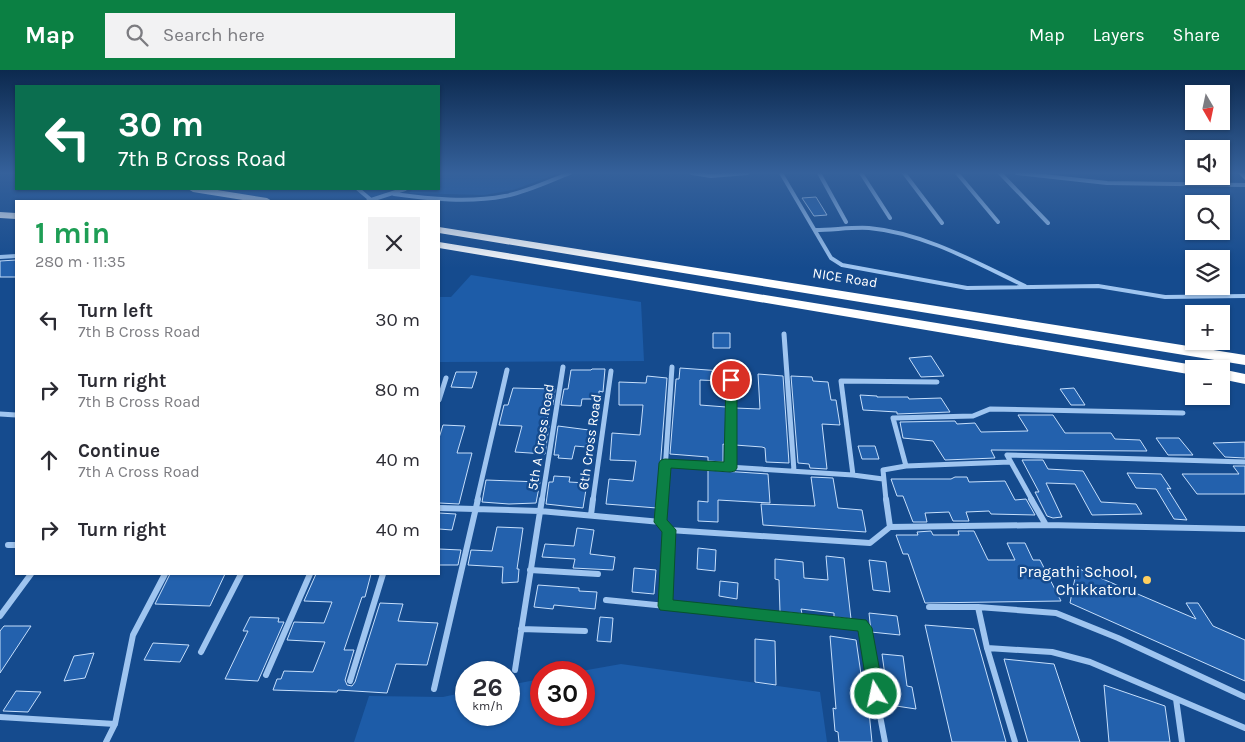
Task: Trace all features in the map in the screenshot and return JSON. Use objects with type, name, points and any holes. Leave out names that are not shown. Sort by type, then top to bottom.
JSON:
[{"type":"highway","points":[[0,215],[15,216]]},
{"type":"highway","name":"NICE Road","points":[[440,230],[1245,360]]},
{"type":"highway","points":[[440,245],[1185,369]]},
{"type":"highway","points":[[1230,376],[1245,379]]},
{"type":"street","points":[[799,204],[831,258],[842,265],[967,288],[1098,286],[1165,297],[1245,296]]},
{"type":"street","points":[[836,204],[846,222]]},
{"type":"street","points":[[881,204],[890,218]]},
{"type":"street","points":[[928,204],[942,223]]},
{"type":"street","points":[[983,204],[998,222]]},
{"type":"street","points":[[1030,204],[1048,223]]},
{"type":"street","points":[[815,230],[874,229],[906,235],[985,267],[1028,287]]},
{"type":"street","points":[[0,257],[15,256]]},
{"type":"street","points":[[784,334],[794,471]]},
{"type":"street","points":[[661,522],[672,366]]},
{"type":"street","name":"5th A Cross Road","points":[[517,661],[563,367]]},
{"type":"street","points":[[434,689],[506,370]]},
{"type":"street","name":"6th Cross Road","points":[[591,516],[611,371]]},
{"type":"street","points":[[440,397],[446,378]]},
{"type":"street","points":[[730,468],[731,380]]},
{"type":"street","points":[[853,475],[841,381],[937,382]]},
{"type":"street","points":[[906,466],[893,418],[973,416],[990,409],[1183,413]]},
{"type":"street","points":[[0,414],[15,415]]},
{"type":"street","points":[[1046,525],[1007,455],[1245,462]]},
{"type":"street","points":[[890,527],[883,479],[884,470],[906,466],[1010,462]]},
{"type":"street","points":[[665,463],[853,475],[883,479]]},
{"type":"street","points":[[440,508],[540,511],[661,522],[669,530],[870,543],[890,527],[1046,525],[1245,529]]},
{"type":"street","points":[[666,606],[669,530]]},
{"type":"street","points":[[8,545],[15,545]]},
{"type":"street","points":[[530,570],[598,574]]},
{"type":"street","points":[[0,616],[31,575]]},
{"type":"street","points":[[106,742],[115,724],[133,635],[164,575]]},
{"type":"street","points":[[201,652],[240,575]]},
{"type":"street","points":[[266,675],[310,575]]},
{"type":"street","points":[[350,681],[383,575]]},
{"type":"street","points":[[606,600],[863,626],[885,742]]},
{"type":"street","points":[[929,607],[978,607],[1056,613],[1118,638],[1245,697]]},
{"type":"street","points":[[978,607],[987,648],[1015,742]]},
{"type":"street","points":[[522,629],[585,631]]},
{"type":"street","points":[[987,648],[1052,652],[1090,662],[1245,728]]},
{"type":"street","points":[[1176,700],[1182,742]]},
{"type":"street","points":[[0,717],[115,724]]},
{"type":"shaded area","points":[[471,275],[641,302],[644,361],[440,362],[440,297],[451,297]]},
{"type":"shaded area","points":[[621,664],[820,692],[827,742],[354,742],[369,696],[443,697],[455,694],[455,726],[520,726],[520,683],[530,681],[530,726],[595,726],[595,669]]},
{"type":"building","points":[[806,204],[820,204],[827,215],[814,216]]},
{"type":"building","points":[[15,260],[15,277],[0,277],[0,261]]},
{"type":"building","points":[[713,333],[730,333],[730,348],[713,348]]},
{"type":"building","points":[[931,356],[944,376],[921,377],[909,358]]},
{"type":"building","points":[[680,368],[722,371],[723,381],[700,380],[700,405],[726,407],[726,445],[723,444],[723,462],[708,461],[708,457],[670,454],[676,379],[679,379]]},
{"type":"building","points":[[605,369],[603,392],[599,391],[599,399],[582,399],[581,406],[561,405],[564,389],[568,389],[571,370]]},
{"type":"building","points":[[456,372],[477,372],[472,388],[451,387]]},
{"type":"building","points":[[758,374],[783,376],[789,463],[766,462],[765,448],[762,447],[735,445],[735,408],[760,409]]},
{"type":"building","points":[[647,376],[667,378],[657,508],[606,504],[609,479],[633,481],[636,461],[610,460],[612,433],[640,435],[641,426],[643,405],[619,405],[619,382],[646,383]]},
{"type":"building","points":[[791,376],[812,377],[813,381],[828,382],[831,400],[836,400],[840,425],[822,424],[827,469],[810,468],[809,464],[798,463]]},
{"type":"building","points":[[513,388],[555,389],[553,405],[550,405],[546,425],[549,425],[545,454],[515,452],[522,426],[499,425],[504,405],[508,405]]},
{"type":"building","points":[[1074,388],[1085,405],[1071,405],[1060,389]]},
{"type":"building","points":[[860,395],[908,397],[909,399],[941,398],[950,412],[897,414],[897,412],[863,410]]},
{"type":"building","points":[[1018,415],[1053,415],[1065,433],[1111,433],[1115,439],[1140,440],[1147,451],[991,450],[995,458],[945,460],[933,441],[903,438],[900,422],[955,421],[957,424],[975,423],[981,432],[1028,431]]},
{"type":"building","points":[[443,425],[465,426],[457,453],[472,453],[459,504],[440,503],[440,435]]},
{"type":"building","points":[[558,426],[589,430],[586,447],[575,446],[572,459],[558,458],[559,455],[554,455]]},
{"type":"building","points":[[1156,438],[1179,438],[1193,455],[1168,455]]},
{"type":"building","points":[[1245,442],[1245,458],[1225,457],[1213,443]]},
{"type":"building","points":[[858,446],[875,446],[879,459],[862,459]]},
{"type":"building","points":[[1022,460],[1043,460],[1048,469],[1083,471],[1101,502],[1136,504],[1142,514],[1092,515],[1075,484],[1046,483],[1062,517],[1053,518],[1047,516],[1035,492],[1039,492]]},
{"type":"building","points":[[1233,466],[1245,466],[1245,494],[1197,494],[1182,474],[1239,474]]},
{"type":"building","points":[[708,470],[768,474],[770,503],[718,500],[718,522],[698,521],[698,501],[708,502]]},
{"type":"building","points":[[1127,473],[1161,474],[1171,489],[1167,488],[1187,520],[1174,519],[1156,489],[1136,488]]},
{"type":"building","points":[[554,476],[570,477],[569,482],[587,483],[583,508],[546,504],[549,482],[553,482]]},
{"type":"building","points":[[811,477],[833,478],[838,508],[862,510],[866,532],[763,525],[761,504],[815,506]]},
{"type":"building","points":[[967,477],[969,482],[1005,481],[1015,500],[1026,499],[1035,515],[991,514],[989,511],[966,512],[969,521],[953,521],[949,512],[925,513],[927,522],[913,522],[903,496],[897,496],[891,479],[951,479]]},
{"type":"building","points":[[486,480],[540,482],[536,503],[482,502]]},
{"type":"building","points":[[440,513],[456,514],[452,530],[440,529]]},
{"type":"building","points":[[497,527],[523,528],[517,569],[519,569],[518,582],[502,583],[503,567],[468,565],[471,550],[492,551]]},
{"type":"building","points":[[577,528],[594,530],[590,554],[615,557],[613,570],[573,568],[575,559],[542,557],[545,544],[574,546]]},
{"type":"building","points":[[931,531],[933,535],[959,535],[958,531],[974,531],[988,560],[1015,560],[1007,543],[1025,543],[1033,560],[1040,560],[1061,601],[925,603],[908,554],[903,554],[896,535],[918,535],[917,532]]},
{"type":"building","points":[[698,548],[716,550],[715,571],[697,569]]},
{"type":"building","points":[[440,549],[461,550],[458,565],[440,565]]},
{"type":"building","points":[[826,556],[844,558],[851,619],[834,617],[834,613],[801,609],[802,614],[780,612],[779,580],[775,579],[775,559],[803,562],[804,578],[828,580]]},
{"type":"building","points":[[869,560],[886,562],[890,592],[873,590]]},
{"type":"building","points":[[634,568],[656,570],[654,594],[632,592]]},
{"type":"building","points":[[1077,568],[1196,619],[1186,603],[1198,603],[1213,626],[1245,640],[1245,681],[1070,603]]},
{"type":"building","points":[[170,575],[225,575],[210,606],[155,604]]},
{"type":"building","points":[[316,575],[371,575],[365,597],[362,597],[344,650],[354,650],[345,680],[347,685],[352,686],[355,682],[380,603],[403,604],[398,621],[438,623],[427,665],[396,664],[387,693],[338,690],[337,692],[273,690],[277,679],[281,679],[284,671],[313,672],[325,642],[287,640],[294,622],[324,623],[332,602],[304,601]]},
{"type":"building","points":[[720,581],[738,583],[737,599],[719,596]]},
{"type":"building","points":[[538,585],[579,588],[579,591],[597,592],[595,609],[554,605],[553,609],[534,607]]},
{"type":"building","points":[[869,613],[897,616],[900,635],[871,632]]},
{"type":"building","points":[[250,617],[279,618],[278,622],[284,622],[258,681],[225,679],[248,631],[243,631]]},
{"type":"building","points":[[600,617],[613,618],[611,642],[597,641]]},
{"type":"building","points":[[925,625],[974,629],[1006,742],[952,742]]},
{"type":"building","points":[[4,626],[31,626],[0,673],[0,631]]},
{"type":"building","points":[[830,636],[856,640],[862,681],[868,681],[873,703],[868,702],[872,742],[839,742],[838,732],[835,731],[833,708],[836,709]]},
{"type":"building","points":[[755,639],[775,641],[776,685],[755,682]]},
{"type":"building","points":[[153,643],[189,645],[180,662],[144,660]]},
{"type":"building","points":[[94,653],[85,678],[64,681],[74,656]]},
{"type":"building","points":[[882,654],[903,656],[907,686],[912,687],[916,709],[883,704],[879,683],[886,683]]},
{"type":"building","points":[[1004,659],[1054,664],[1080,742],[1028,742]]},
{"type":"building","points":[[1104,685],[1165,706],[1170,742],[1109,742]]},
{"type":"building","points":[[16,691],[41,692],[28,712],[3,711]]},
{"type":"place","name":"Pragathi School, Chikkatoru","points":[[1147,580]]},
{"type":"route","points":[[731,380],[730,468],[665,463],[661,522],[669,530],[666,606],[861,625],[864,628],[876,694]]}]
